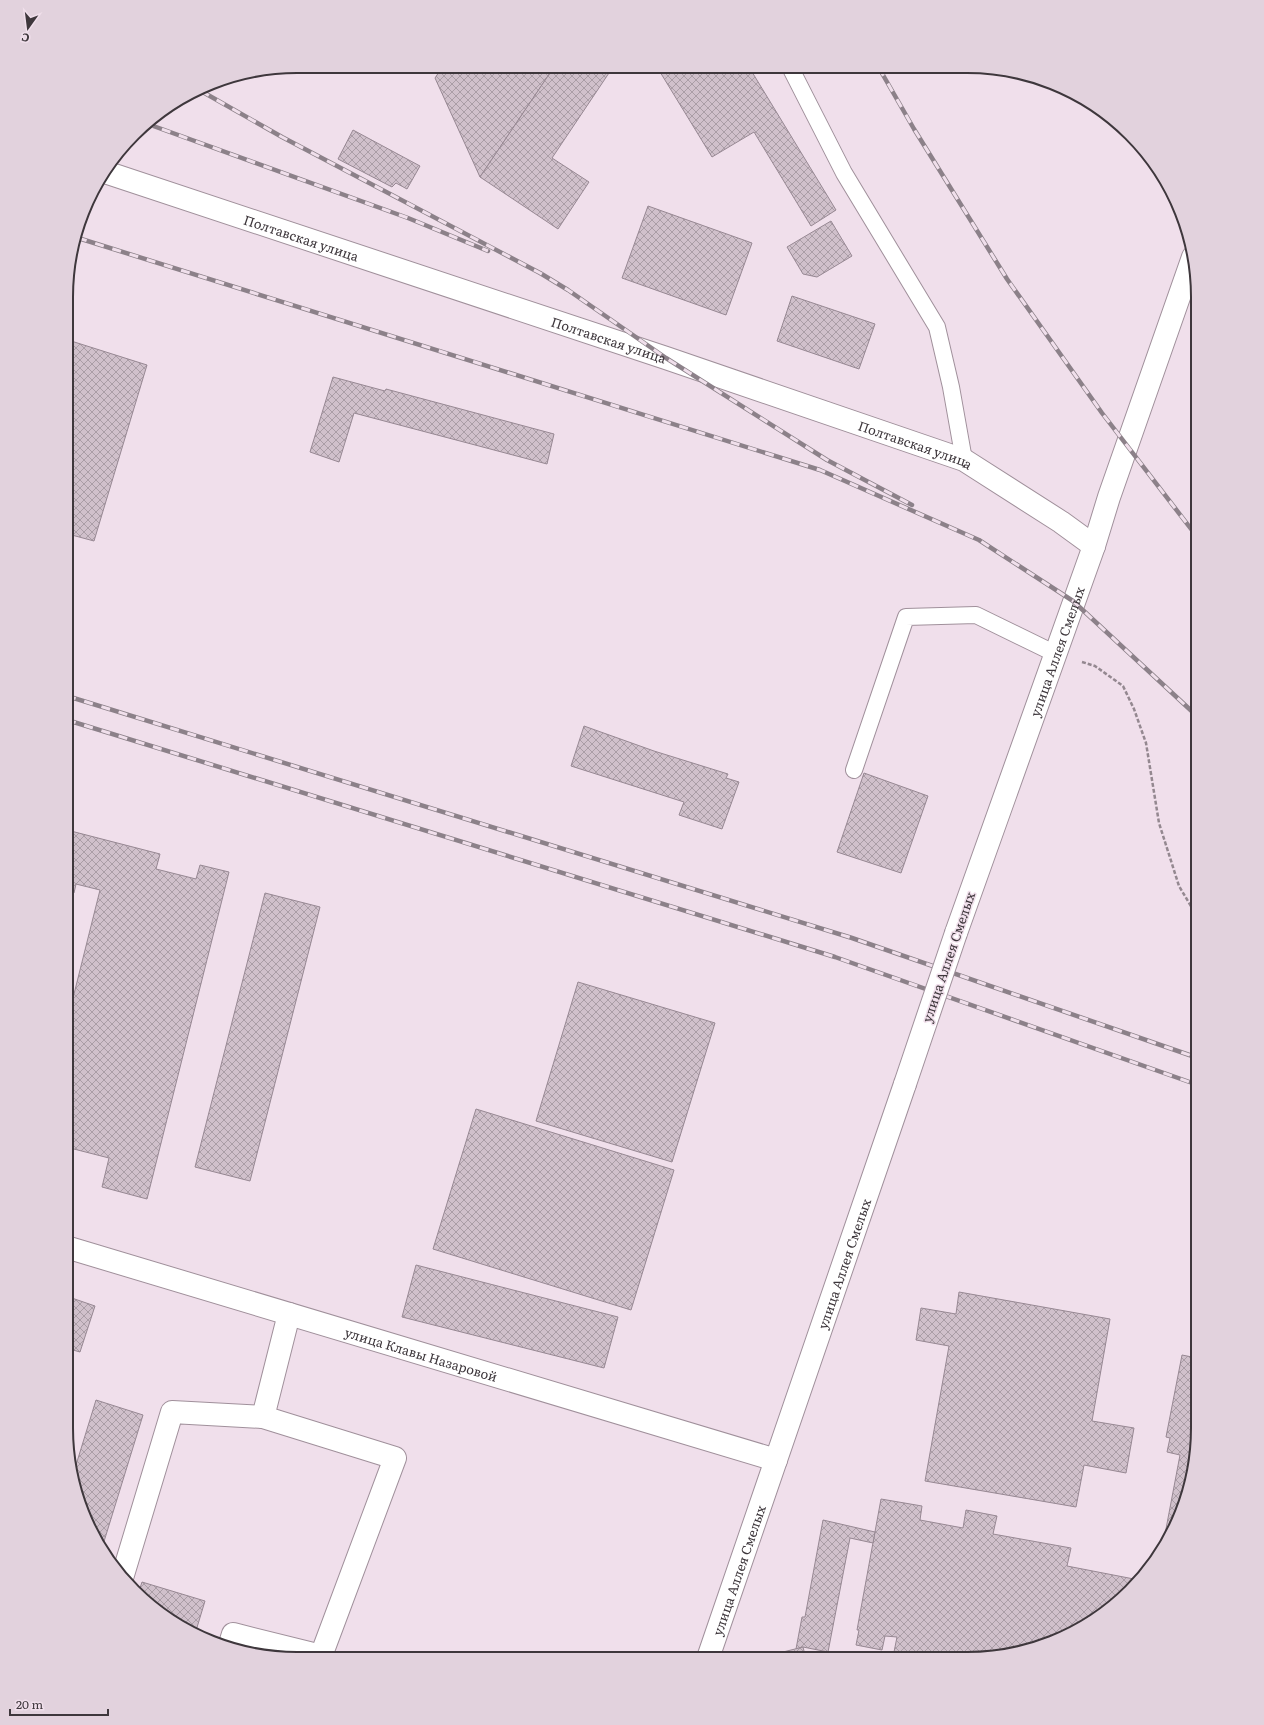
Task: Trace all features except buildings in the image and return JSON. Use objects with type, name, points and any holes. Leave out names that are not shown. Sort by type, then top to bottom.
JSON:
[{"type":"street","name":"Полтавская улица","points":[[110,174],[674,360],[964,460],[1061,522],[1094,546]]},
{"type":"street","name":"улица Аллея Смелых","points":[[710,1652],[956,933],[1094,546],[1109,497],[1189,268]]},
{"type":"street","name":"улица Клавы Назаровой","points":[[73,1249],[776,1460]]},
{"type":"street","points":[[263,1417],[290,1314]]},
{"type":"street","points":[[124,1571],[172,1412],[263,1417],[395,1458],[323,1652]]},
{"type":"street","points":[[231,1642],[233,1634],[306,1652]]},
{"type":"lane","points":[[793,73],[844,173],[937,327],[951,386],[964,460]]},
{"type":"lane","points":[[854,770],[906,618],[976,615],[1056,654]]},
{"type":"path","points":[[1056,654],[1094,666],[1123,686],[1146,743],[1159,823],[1174,872],[1179,886],[1191,906]]},
{"type":"railway","points":[[882,73],[914,129],[1007,279],[1102,413],[1191,529]]},
{"type":"railway","points":[[205,93],[282,137],[540,273],[568,290],[666,358],[827,460],[912,505]]},
{"type":"railway","points":[[152,126],[408,218],[488,251]]},
{"type":"railway","points":[[81,239],[820,470],[979,540],[1073,601],[1191,711]]},
{"type":"railway","points":[[73,698],[852,938],[1191,1056]]},
{"type":"railway","points":[[73,722],[835,957],[1191,1083]]}]
